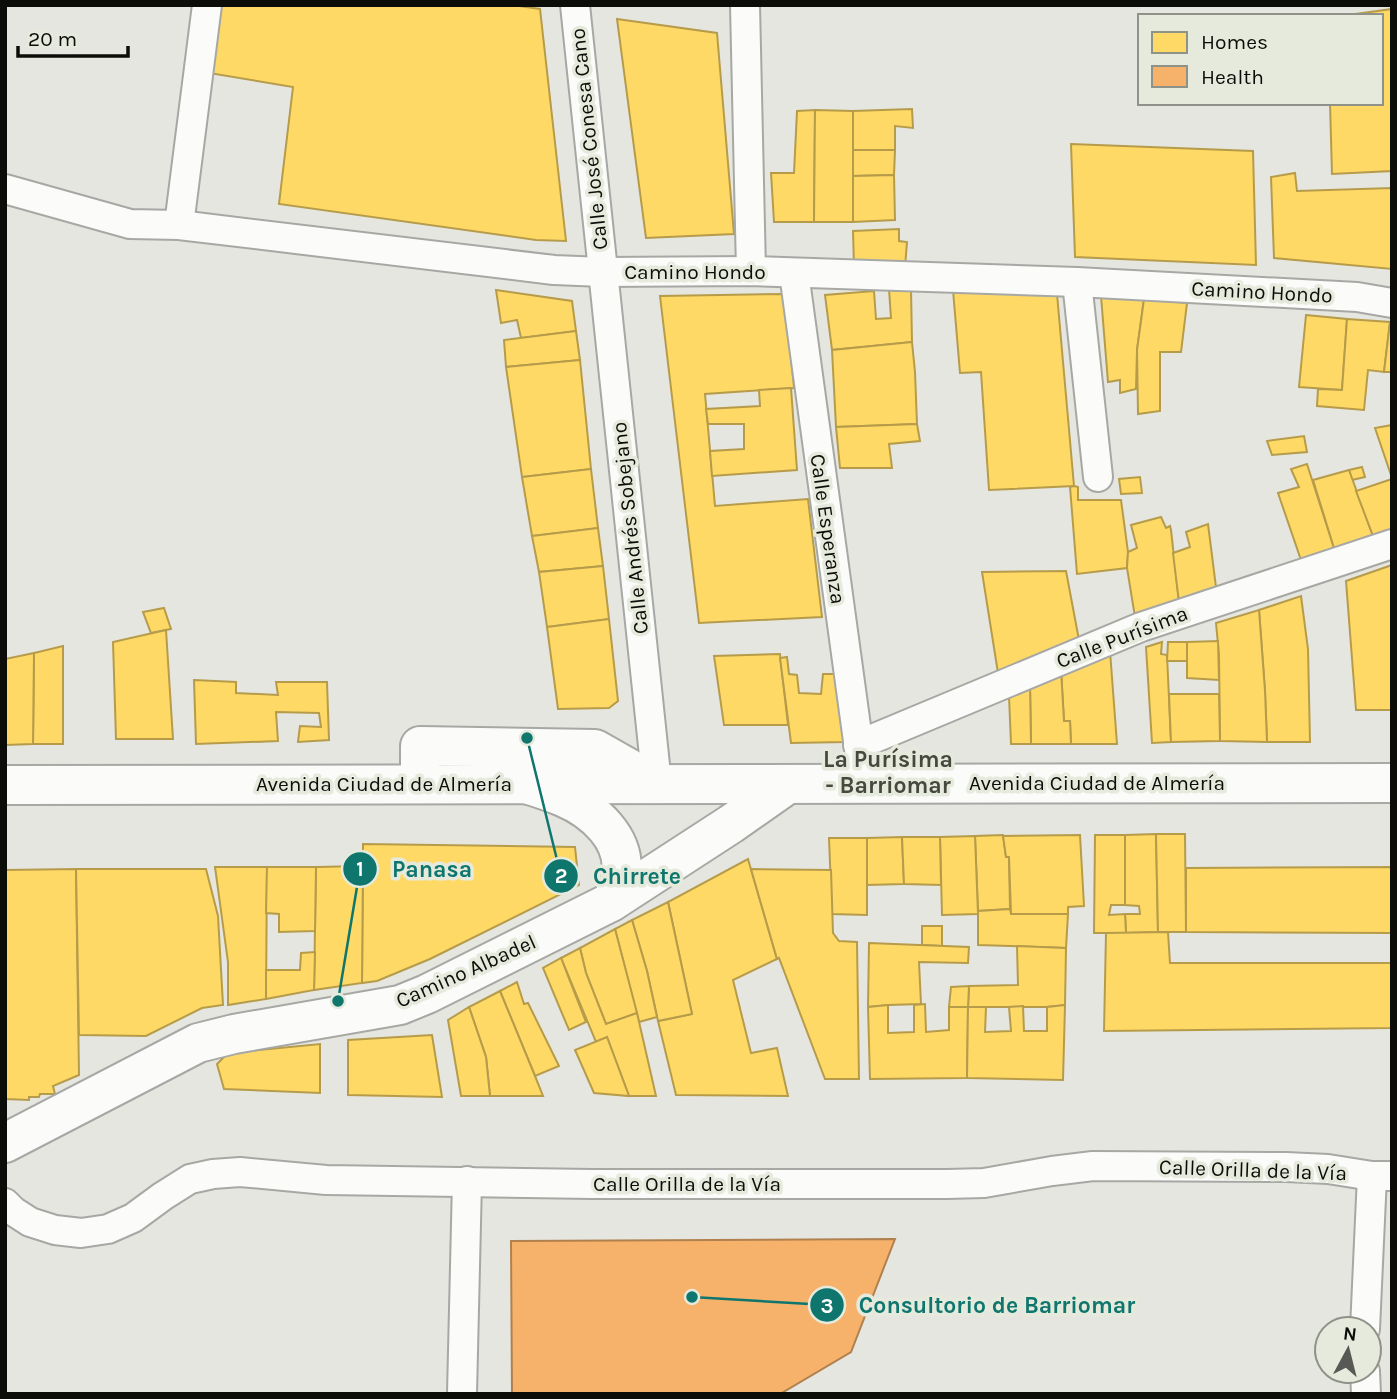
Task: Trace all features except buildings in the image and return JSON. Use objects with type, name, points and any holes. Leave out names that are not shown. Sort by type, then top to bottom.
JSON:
[{"type":"main road","points":[[421,784],[420,746],[595,749],[657,784]]},
{"type":"main road","name":"Avenida Ciudad de Almería","points":[[5,785],[1392,783]]},
{"type":"main road","points":[[526,784],[565,797],[584,809],[603,824],[617,842],[622,873],[611,902]]},
{"type":"main road","name":"Camino Albadel","points":[[5,1143],[198,1043],[400,1004],[461,978],[611,902],[788,784]]},
{"type":"street","points":[[179,225],[207,5]]},
{"type":"street","name":"Calle José Conesa Cano","points":[[575,5],[603,272]]},
{"type":"street","points":[[745,5],[751,271]]},
{"type":"street","name":"Camino Hondo","points":[[5,189],[130,224],[179,225],[554,270],[751,271],[1077,282],[1357,297],[1392,303]]},
{"type":"street","name":"Calle Andrés Sobejano","points":[[603,272],[657,784]]},
{"type":"street","name":"Calle Esperanza","points":[[794,274],[865,783]]},
{"type":"street","points":[[1077,282],[1098,477]]},
{"type":"street","name":"Calle Purísima","points":[[858,745],[1141,627],[1392,544]]},
{"type":"street","name":"Calle Orilla de la Vía","points":[[5,1202],[30,1222],[55,1230],[81,1233],[108,1229],[133,1218],[190,1179],[240,1172],[326,1180],[592,1184],[984,1183],[1093,1166],[1286,1167],[1382,1176]]},
{"type":"street","points":[[1367,1315],[1382,1176]]},
{"type":"street","points":[[462,1394],[467,1181]]},
{"type":"place","name":"Chirrete","points":[[527,738]]},
{"type":"place","name":"Panasa","points":[[338,1001]]},
{"type":"place","name":"Consultorio de Barriomar","points":[[692,1297]]},
{"type":"district","name":"La Purísima - Barriomar","points":[[888,772]]}]
